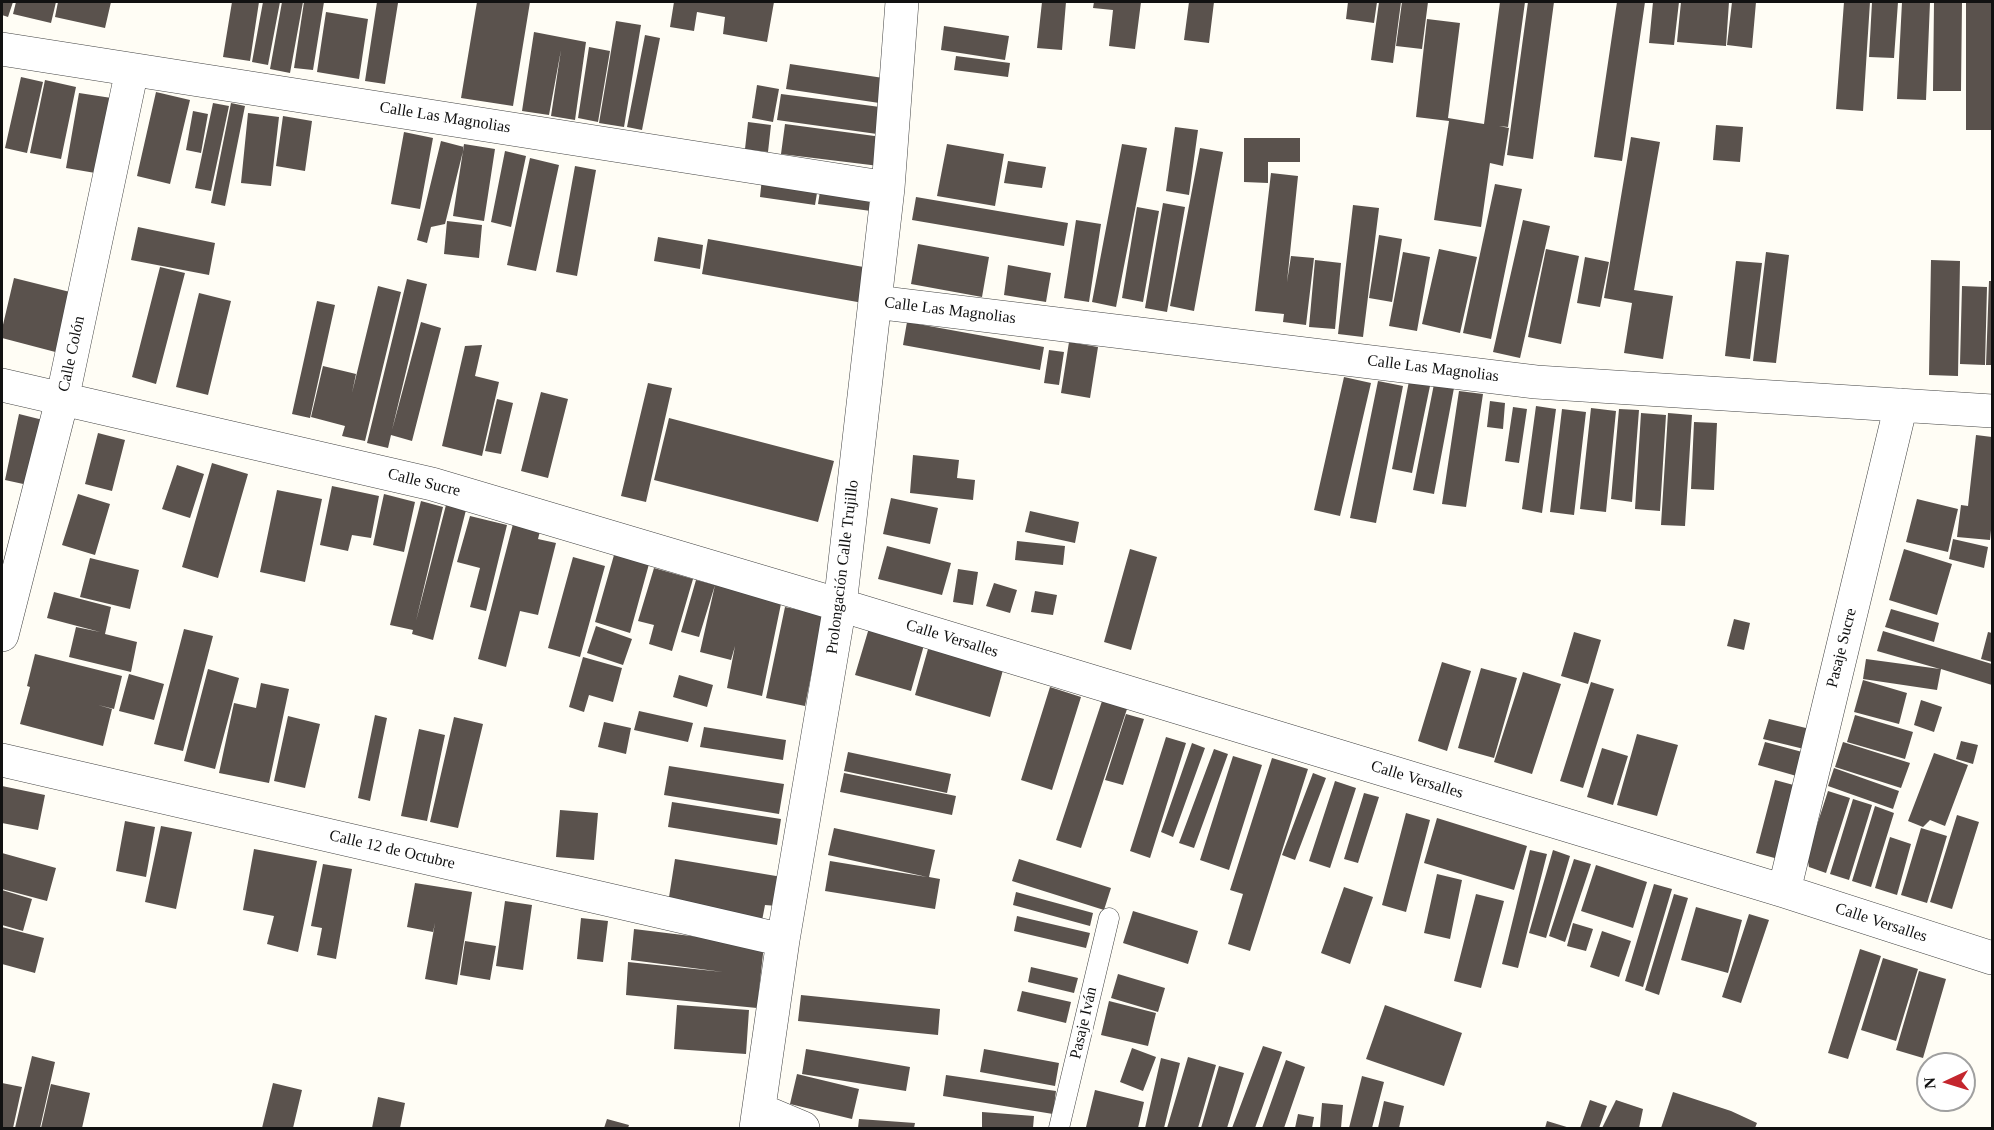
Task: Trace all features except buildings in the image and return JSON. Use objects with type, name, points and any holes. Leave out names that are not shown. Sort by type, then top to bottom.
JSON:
[{"type":"street","name":"Prolongación Calle Trujillo","points":[[758,1119],[783,940],[840,605],[888,188],[902,2]]},
{"type":"street","name":"Calle Las Magnolias","points":[[2,49],[888,188]]},
{"type":"street","name":"Calle Colón","points":[[2,635],[62,400],[132,70]]},
{"type":"street","name":"Calle Las Magnolias","points":[[875,302],[1536,382],[1992,411]]},
{"type":"street","name":"Calle Sucre","points":[[2,385],[432,484],[840,605]]},
{"type":"street","name":"Pasaje Sucre","points":[[1784,891],[1901,405]]},
{"type":"street","name":"Calle Versalles","points":[[840,605],[1784,891],[1992,958]]},
{"type":"street","name":"Calle 12 de Octubre","points":[[2,760],[783,940]]},
{"type":"street","points":[[758,1119],[803,1128]]},
{"type":"lane","name":"Pasaje Iván","points":[[1059,1128],[1109,918]]}]
